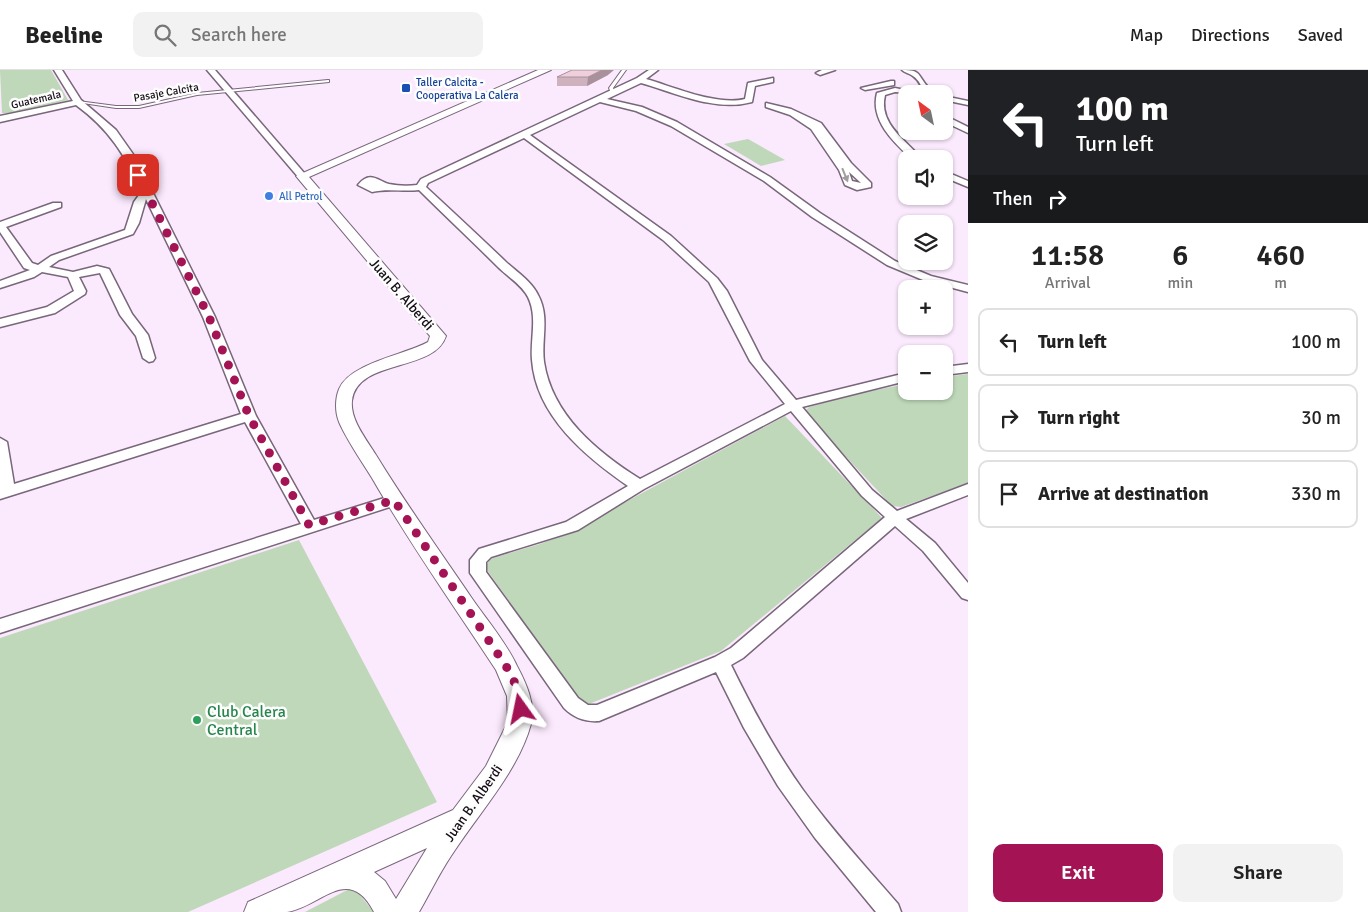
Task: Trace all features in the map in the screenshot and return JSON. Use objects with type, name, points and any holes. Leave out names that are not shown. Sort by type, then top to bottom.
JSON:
[{"type":"street","points":[[58,70],[68,89],[78,102],[97,116],[124,146],[209,317],[249,416],[309,525]]},
{"type":"street","name":"Juan B. Alberdi","points":[[211,70],[438,336],[436,345],[429,350],[369,371],[350,384],[344,392],[342,401],[347,421],[394,500],[506,666],[519,696],[520,722],[495,774],[431,863],[404,912]]},
{"type":"street","points":[[302,176],[546,70]]},
{"type":"street","points":[[635,82],[643,70]]},
{"type":"street","points":[[421,187],[424,181],[635,82],[654,70]]},
{"type":"street","points":[[820,73],[831,70]]},
{"type":"street","points":[[906,70],[917,75],[921,85]]},
{"type":"street","points":[[746,102],[749,100],[751,85],[770,80]]},
{"type":"street","points":[[635,82],[710,100],[769,105],[798,114],[818,131],[844,170],[848,183],[856,187],[868,185],[848,165],[823,129],[818,125],[808,122]]},
{"type":"street","points":[[865,88],[886,83],[898,86]]},
{"type":"street","points":[[898,90],[886,90],[881,93],[877,103],[878,108],[898,139]]},
{"type":"street","points":[[598,99],[639,109],[674,124],[759,174],[886,260],[927,278],[968,289]]},
{"type":"street","points":[[953,100],[968,103]]},
{"type":"street","name":"Guatemala","points":[[0,119],[78,102]]},
{"type":"street","points":[[769,105],[787,112],[803,126],[827,158]]},
{"type":"street","points":[[953,122],[968,130]]},
{"type":"street","points":[[524,134],[667,238],[698,265],[721,291],[741,335],[756,360],[792,405],[867,493],[929,547],[968,594]]},
{"type":"street","points":[[899,140],[909,150]]},
{"type":"street","points":[[953,178],[968,184]]},
{"type":"street","points":[[382,186],[406,189],[421,187]]},
{"type":"street","points":[[421,187],[531,292],[540,310],[541,320],[537,345],[538,365],[543,385],[553,404],[583,442],[607,463],[639,486]]},
{"type":"street","points":[[0,285],[25,278],[55,258],[129,232],[133,227],[138,201],[146,193]]},
{"type":"street","points":[[0,227],[57,205]]},
{"type":"street","points":[[0,227],[6,231],[28,266],[73,275],[97,270],[105,271],[126,315],[142,335],[149,358]]},
{"type":"street","points":[[886,260],[898,258]]},
{"type":"street","points":[[0,323],[51,310],[79,294],[80,291],[73,275]]},
{"type":"street","points":[[953,370],[968,368]]},
{"type":"street","points":[[898,379],[842,391],[792,405],[639,486],[560,531],[485,553],[478,560],[478,572],[571,703],[579,711],[588,714],[599,713],[721,662],[737,653],[894,517],[968,489]]},
{"type":"street","points":[[0,442],[4,493],[249,416]]},
{"type":"street","points":[[0,626],[309,525],[394,500]]},
{"type":"street","points":[[721,662],[758,734],[786,781],[811,815],[890,912]]},
{"type":"street","points":[[258,912],[410,844],[462,818]]},
{"type":"street","points":[[335,877],[350,875],[365,879],[383,899],[388,912]]},
{"type":"lane","points":[[612,92],[610,88],[624,70]]},
{"type":"lane","name":"Pasaje Calcita","points":[[78,102],[116,107],[139,107],[227,90],[328,81]]},
{"type":"green space","points":[[0,70],[51,70],[68,100],[14,114],[2,113]]},
{"type":"green space","points":[[748,139],[785,160],[761,166],[724,144]]},
{"type":"green space","points":[[968,374],[968,483],[901,507],[892,506],[804,412],[809,407],[851,395],[898,386],[898,400],[953,400],[953,376]]},
{"type":"green space","points":[[785,416],[882,518],[721,651],[589,704],[578,699],[485,567],[490,559],[540,544],[568,533]]},
{"type":"green space","name":"Club Calera Central","points":[[299,540],[437,802],[188,912],[0,912],[0,638]]},
{"type":"green space","points":[[353,887],[374,912],[305,912]]},
{"type":"building","points":[[572,70],[602,70],[588,77],[557,77]]},
{"type":"place","name":"Taller Calcita - Cooperativa La Calera","points":[[406,88]]},
{"type":"place","name":"All Petrol","points":[[269,196]]},
{"type":"place","name":"Club Calera Central","points":[[197,720]]},
{"type":"route","points":[[138,175],[209,317],[249,416],[309,525],[394,500],[506,666],[514,681],[521,709]]}]
